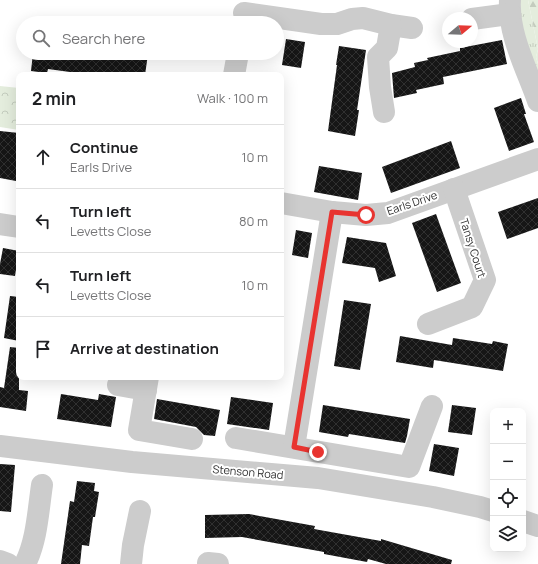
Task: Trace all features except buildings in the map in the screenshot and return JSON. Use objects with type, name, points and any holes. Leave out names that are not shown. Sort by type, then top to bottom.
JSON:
[{"type":"street","points":[[478,17],[510,7],[513,31],[538,101]]},
{"type":"street","points":[[244,12],[270,16]]},
{"type":"street","points":[[284,18],[321,24],[337,24],[352,19],[363,18],[402,26],[387,48],[378,57],[380,87],[384,112]]},
{"type":"street","points":[[235,72],[237,60]]},
{"type":"street","name":"Earls Drive","points":[[284,204],[332,212],[366,215],[388,212],[538,159]]},
{"type":"street","name":"Tansy Court","points":[[428,324],[472,307],[485,280],[454,189]]},
{"type":"street","points":[[294,447],[332,212]]},
{"type":"street","points":[[0,224],[16,227]]},
{"type":"street","points":[[118,385],[147,383],[139,430],[192,438]]},
{"type":"street","points":[[236,438],[409,467],[432,406]]},
{"type":"street","name":"Stenson Road","points":[[0,446],[132,462],[318,478],[434,497],[490,510]]},
{"type":"street","points":[[25,564],[30,553],[35,534],[42,485]]},
{"type":"street","points":[[131,564],[133,545],[140,511]]},
{"type":"street","points":[[526,521],[538,526]]},
{"type":"street","points":[[0,561],[8,564]]},
{"type":"green space","points":[[520,0],[528,0],[538,49],[536,57],[538,64],[538,83],[522,33]]},
{"type":"green space","points":[[528,0],[538,0],[538,49]]},
{"type":"green space","points":[[538,49],[538,64],[536,57]]},
{"type":"green space","points":[[0,86],[16,88],[16,130],[0,127]]},
{"type":"route","points":[[318,452],[294,447],[332,212],[366,215]]}]
